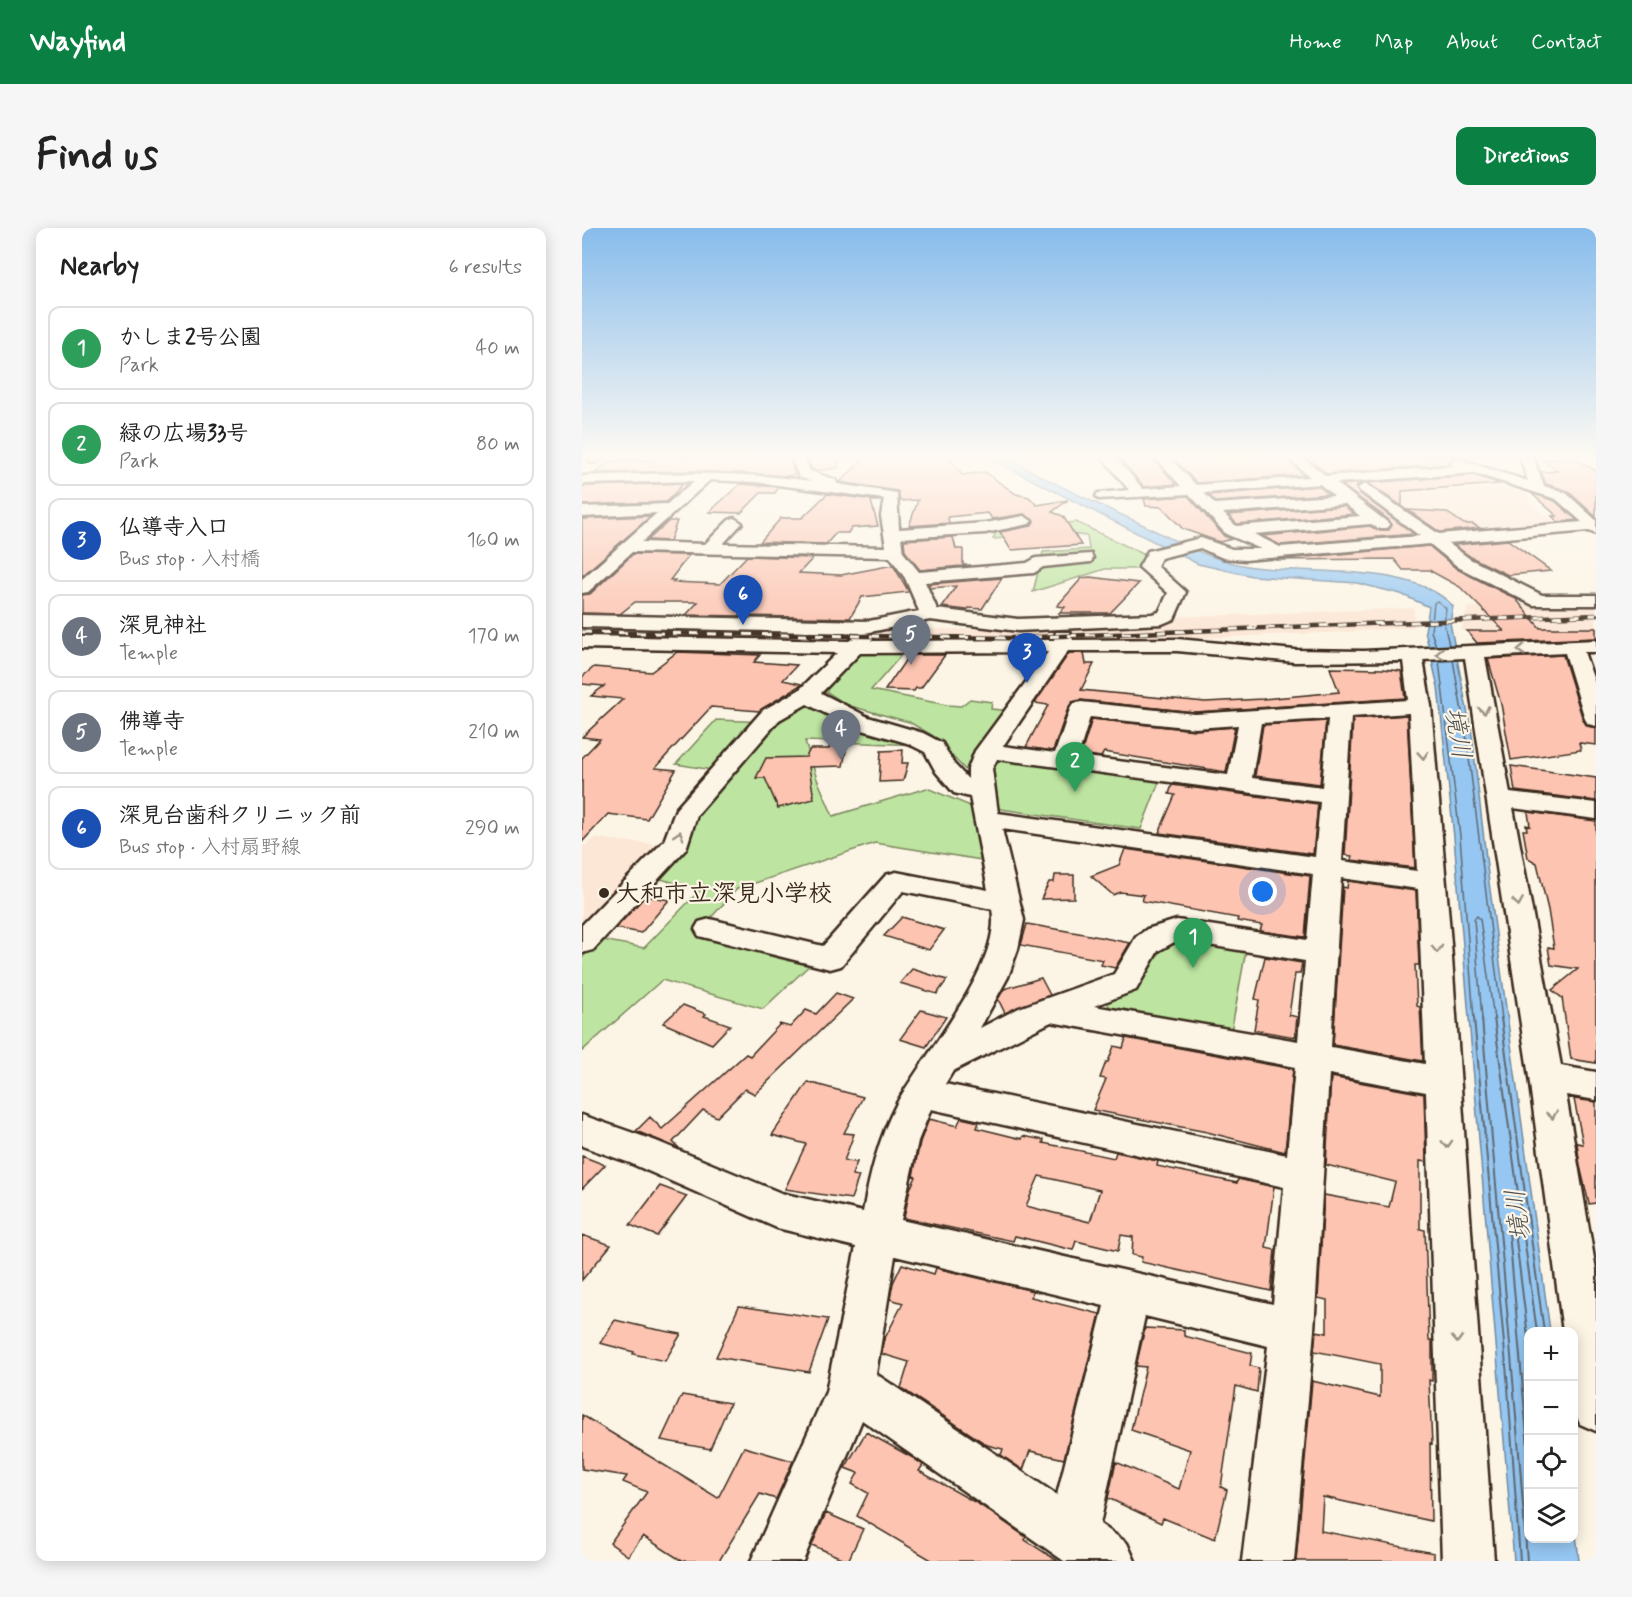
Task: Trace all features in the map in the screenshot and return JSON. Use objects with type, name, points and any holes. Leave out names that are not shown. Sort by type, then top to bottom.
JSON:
[{"type":"street","points":[[582,588],[658,519]]},
{"type":"street","points":[[890,519],[895,552],[914,578],[924,596],[930,614]]},
{"type":"street","points":[[1221,519],[1232,531],[1265,544],[1277,552]]},
{"type":"street","points":[[1232,531],[1372,519]]},
{"type":"street","points":[[1374,519],[1404,542]]},
{"type":"street","points":[[1407,519],[1464,563],[1539,601],[1596,600]]},
{"type":"street","points":[[892,534],[985,528],[1024,521]]},
{"type":"street","points":[[710,548],[734,523]]},
{"type":"street","points":[[582,642],[856,647],[1061,636],[1155,620],[1167,615],[1177,592],[1148,567],[1154,555],[1197,544],[1237,555],[1594,528]]},
{"type":"street","points":[[628,547],[895,552]]},
{"type":"street","points":[[914,578],[1023,570],[1035,568],[1036,563],[1085,558]]},
{"type":"street","points":[[582,943],[678,843],[685,814],[771,715],[807,695],[856,647],[869,627],[910,610],[924,596]]},
{"type":"street","points":[[582,621],[869,627],[930,614],[1018,625],[1061,636],[1295,656],[1411,656],[1596,646]]},
{"type":"street","points":[[777,1561],[828,1446],[852,1385],[865,1326],[879,1234],[899,1141],[921,1093],[943,1061],[994,971],[1008,936],[1009,920],[985,806],[980,769],[987,751],[1061,636]]},
{"type":"street","points":[[1573,648],[1596,719]]},
{"type":"street","points":[[1472,652],[1501,799],[1596,1408]]},
{"type":"street","points":[[1411,656],[1415,664],[1420,706],[1444,1081],[1468,1561]]},
{"type":"street","points":[[807,695],[860,722],[915,738],[934,748],[944,767],[963,788],[985,806],[1328,867],[1431,882]]},
{"type":"street","points":[[1064,761],[1081,710],[1195,721],[1420,706]]},
{"type":"street","points":[[1268,1561],[1292,1330],[1340,710]]},
{"type":"street","points":[[1239,783],[1251,717]]},
{"type":"street","points":[[987,751],[1334,796]]},
{"type":"street","points":[[1501,799],[1596,811]]},
{"type":"street","points":[[710,929],[830,958],[896,882],[1004,902]]},
{"type":"street","points":[[943,1061],[1031,1017],[1125,982],[1148,944],[1158,936],[1178,930],[1322,953]]},
{"type":"street","points":[[1050,1010],[1444,1081]]},
{"type":"street","points":[[1546,1077],[1596,1086]]},
{"type":"street","points":[[921,1093],[1304,1175]]},
{"type":"street","points":[[582,1130],[643,1152],[777,1210],[1292,1330]]},
{"type":"street","points":[[852,1385],[1090,1549],[1129,1293]]},
{"type":"shaded area","points":[[1411,519],[1553,519],[1563,525],[1433,535]]},
{"type":"shaded area","points":[[1596,601],[1596,627],[1461,631],[1468,607]]},
{"type":"shaded area","points":[[1414,608],[1414,627],[1346,632],[1182,639],[1068,640],[1065,628],[1175,617]]},
{"type":"shaded area","points":[[582,625],[862,633],[858,642],[582,639]]},
{"type":"shaded area","points":[[917,629],[1052,629],[1055,640],[868,643],[872,632]]},
{"type":"shaded area","name":"大和市立深見小学校","points":[[595,838],[669,846],[582,936],[582,845],[587,845]]},
{"type":"green space","points":[[1076,522],[1145,555],[1143,566],[1138,569],[1105,569],[1033,592],[1043,552],[1089,549],[1087,536],[1068,534],[993,539],[996,532]]},
{"type":"green space","points":[[887,650],[905,651],[871,690],[947,705],[961,706],[970,699],[992,702],[991,709],[1011,711],[975,780],[932,735],[909,722],[847,705],[826,691],[856,655]]},
{"type":"green space","points":[[806,699],[924,745],[805,741],[817,779],[833,816],[927,788],[973,807],[988,861],[875,843],[737,889],[696,934],[813,962],[763,1009],[662,980],[582,1051],[582,958],[598,939],[644,948],[700,890],[650,876],[689,814],[730,773],[676,764],[716,720],[769,722]]},
{"type":"green space","points":[[992,754],[1161,777],[1141,829],[994,808]]},
{"type":"green space","points":[[1174,935],[1246,950],[1232,1027],[1224,1030],[1115,1012],[1110,1008],[1106,999],[1159,942]]},
{"type":"water","name":"境川","points":[[1110,519],[1131,519],[1188,547],[1232,563],[1270,569],[1385,576],[1411,582],[1435,592],[1453,606],[1450,623],[1472,735],[1488,875],[1549,1327],[1524,1327],[1524,1543],[1577,1543],[1579,1561],[1514,1561],[1454,837],[1438,687],[1425,631],[1429,607],[1401,594],[1357,583],[1252,576],[1198,564]]},
{"type":"building","points":[[582,519],[647,519],[582,576]]},
{"type":"building","points":[[780,519],[876,519],[878,526],[851,528],[848,533],[836,533],[826,544],[760,542]]},
{"type":"building","points":[[911,519],[948,519],[949,523],[909,526]]},
{"type":"building","points":[[1031,519],[1065,519],[1081,545],[1011,550],[1000,532],[1031,526],[1034,521]]},
{"type":"building","points":[[1174,519],[1209,519],[1224,536],[1232,539],[1220,542],[1183,529]]},
{"type":"building","points":[[1232,519],[1293,519],[1237,524]]},
{"type":"building","points":[[1394,519],[1414,534],[1280,545],[1262,536],[1370,526],[1377,530],[1389,530],[1392,525],[1389,520]]},
{"type":"building","points":[[1421,519],[1457,519],[1464,524],[1473,524],[1480,528],[1440,532]]},
{"type":"building","points":[[1555,519],[1577,520],[1558,522]]},
{"type":"building","points":[[669,521],[677,521],[670,541],[648,540]]},
{"type":"building","points":[[953,537],[956,549],[963,549],[963,565],[971,565],[920,570],[905,551],[904,540]]},
{"type":"building","points":[[1508,540],[1551,571],[1508,575],[1471,557],[1454,545]]},
{"type":"building","points":[[1429,546],[1457,569],[1516,599],[1540,628],[1596,628],[1596,638],[1477,643],[1467,631],[1504,631],[1460,587],[1429,570],[1403,570],[1394,559],[1274,560]]},
{"type":"building","points":[[633,554],[689,555],[670,580],[720,584],[747,556],[813,558],[799,573],[841,575],[893,565],[909,592],[862,597],[850,618],[686,615],[698,602],[635,602],[620,614],[582,613],[582,595],[590,594]]},
{"type":"building","points":[[1002,578],[982,609],[942,607],[956,586],[930,588],[928,584]]},
{"type":"building","points":[[1082,578],[1139,583],[1110,613],[1059,613],[1065,607],[1057,606]]},
{"type":"building","points":[[677,652],[760,655],[754,662],[797,665],[783,680],[802,684],[759,711],[711,707],[655,768],[676,770],[647,819],[608,814],[582,842],[582,758],[600,739],[582,737],[623,699],[591,696],[604,686],[582,684],[582,677],[594,667],[651,672]]},
{"type":"building","points":[[1069,653],[1084,653],[1086,664],[1094,664],[1081,690],[1205,702],[1263,699],[1339,692],[1330,668],[1383,669],[1401,671],[1405,698],[1195,712],[1080,700],[1072,702],[1068,708],[1053,751],[1026,747],[1048,705],[1035,703]]},
{"type":"building","points":[[909,655],[945,655],[921,688],[916,688],[914,691],[885,690]]},
{"type":"building","points":[[1563,655],[1583,720],[1587,726],[1596,728],[1596,745],[1579,743],[1581,750],[1511,760],[1501,704],[1488,659]]},
{"type":"building","points":[[1407,715],[1415,868],[1351,860],[1352,856],[1345,855],[1353,719]]},
{"type":"building","points":[[1092,719],[1195,730],[1235,727],[1226,772],[1104,752],[1101,757],[1081,754]]},
{"type":"building","points":[[1326,721],[1320,784],[1255,776],[1263,725]]},
{"type":"building","points":[[831,740],[848,740],[843,766],[809,767],[814,799],[778,808],[765,778],[756,778],[766,758],[806,757],[810,749],[829,749]]},
{"type":"building","points":[[903,750],[902,763],[908,763],[903,781],[879,782],[881,751]]},
{"type":"building","points":[[1511,766],[1596,778],[1596,801],[1515,791]]},
{"type":"building","points":[[1172,785],[1318,804],[1313,854],[1159,833],[1175,795],[1169,794]]},
{"type":"building","points":[[1528,812],[1596,821],[1596,1063],[1571,1059],[1562,998],[1552,990],[1578,969],[1551,965],[1548,947],[1554,948],[1548,910],[1537,863],[1528,858],[1523,830],[1527,830],[1526,825],[1530,826]]},
{"type":"building","points":[[1125,849],[1310,876],[1305,937],[1260,931],[1262,925],[1237,921],[1238,918],[1142,901],[1144,895],[1120,892],[1113,895],[1091,876],[1119,865]]},
{"type":"building","points":[[1055,875],[1074,875],[1074,898],[1041,899],[1049,882],[1054,882]]},
{"type":"building","points":[[1348,881],[1416,891],[1419,965],[1415,965],[1423,1061],[1333,1045],[1343,887],[1347,888]]},
{"type":"building","points":[[645,896],[669,900],[641,933],[616,928]]},
{"type":"building","points":[[902,917],[944,930],[929,950],[884,936]]},
{"type":"building","points":[[1027,924],[1130,943],[1115,968],[1101,965],[1103,960],[1021,945]]},
{"type":"building","points":[[1265,957],[1302,963],[1300,974],[1295,974],[1289,1015],[1297,1017],[1295,1037],[1254,1030],[1259,1000],[1255,999]]},
{"type":"building","points":[[912,969],[947,980],[937,994],[900,983]]},
{"type":"building","points":[[1041,978],[1050,995],[1005,1013],[998,999],[1004,989]]},
{"type":"building","points":[[836,993],[853,999],[755,1094],[745,1089],[717,1117],[703,1110],[673,1142],[680,1149],[636,1131],[650,1117],[662,1129],[746,1054],[750,1056],[780,1024],[790,1027],[806,1010],[816,1014]]},
{"type":"building","points":[[683,1005],[706,1014],[704,1016],[730,1025],[712,1044],[663,1023]]},
{"type":"building","points":[[921,1010],[946,1017],[926,1047],[900,1039]]},
{"type":"building","points":[[1126,1038],[1293,1069],[1285,1152],[1207,1132],[1093,1110],[1106,1079],[1100,1078],[1106,1062],[1114,1046],[1123,1048]]},
{"type":"building","points":[[1331,1077],[1424,1094],[1426,1162],[1420,1161],[1420,1229],[1425,1230],[1429,1340],[1432,1340],[1432,1381],[1429,1380],[1432,1444],[1430,1443],[1431,1521],[1323,1497],[1321,1531],[1434,1553],[1434,1561],[1296,1561],[1312,1381],[1380,1397],[1380,1364],[1314,1351],[1316,1331],[1327,1333],[1327,1300],[1318,1298],[1324,1195],[1389,1207],[1395,1182],[1326,1165]]},
{"type":"building","points":[[808,1082],[863,1097],[844,1133],[854,1134],[844,1161],[857,1162],[852,1175],[859,1176],[851,1199],[785,1189],[806,1144],[772,1135]]},
{"type":"building","points":[[1574,1099],[1596,1102],[1596,1203],[1589,1204],[1580,1166],[1577,1143],[1583,1144]]},
{"type":"building","points":[[961,1118],[979,1122],[977,1128],[1022,1139],[1023,1136],[1044,1140],[1043,1143],[1114,1158],[1116,1152],[1158,1161],[1157,1166],[1237,1183],[1238,1179],[1274,1187],[1266,1248],[1275,1250],[1271,1291],[1141,1262],[1142,1257],[1132,1255],[1133,1237],[1121,1235],[1118,1251],[1076,1241],[1073,1250],[1015,1236],[1013,1241],[904,1218],[910,1189],[916,1177],[913,1176],[920,1142],[929,1119],[957,1126]],"holes":[[[1039,1176],[1100,1190],[1090,1222],[1026,1206]]]},
{"type":"building","points":[[582,1156],[605,1165],[582,1189]]},
{"type":"building","points":[[660,1186],[687,1196],[657,1236],[630,1225]]},
{"type":"building","points":[[582,1235],[611,1245],[582,1280]]},
{"type":"building","points":[[902,1264],[934,1274],[936,1268],[1033,1291],[1031,1297],[1100,1314],[1064,1459],[1030,1451],[1023,1470],[1001,1455],[1003,1449],[987,1445],[901,1388],[909,1362],[882,1354],[883,1342],[903,1303],[890,1299],[893,1283]]},
{"type":"building","points":[[739,1306],[828,1319],[809,1372],[716,1357]]},
{"type":"building","points":[[615,1320],[681,1334],[665,1361],[600,1343]]},
{"type":"building","points":[[1145,1328],[1184,1330],[1184,1336],[1252,1353],[1250,1366],[1259,1368],[1257,1392],[1236,1386],[1221,1487],[1227,1490],[1215,1539],[1163,1518],[1161,1523],[1108,1498],[1116,1462],[1179,1489],[1190,1450],[1131,1430],[1146,1367],[1136,1366]]},
{"type":"building","points":[[682,1395],[730,1403],[710,1449],[661,1440]]},
{"type":"building","points":[[582,1415],[718,1498],[744,1447],[793,1461],[776,1499],[760,1494],[719,1561],[682,1561],[643,1536],[628,1556],[610,1543],[647,1492],[623,1482],[627,1476],[582,1469]]},
{"type":"building","points":[[866,1432],[913,1458],[923,1465],[919,1471],[980,1505],[1026,1537],[1025,1540],[1058,1561],[933,1561],[857,1516],[868,1493],[852,1484],[858,1473],[845,1468]]},
{"type":"building","points":[[826,1513],[863,1529],[848,1561],[812,1545]]},
{"type":"railway","points":[[582,632],[1010,638],[1596,615]]},
{"type":"place","name":"深見台歯科クリニック前","points":[[743,625]]},
{"type":"place","name":"佛導寺","points":[[911,665]]},
{"type":"place","name":"仏導寺入口","points":[[1027,683]]},
{"type":"place","name":"深見神社","points":[[841,760]]},
{"type":"place","name":"緑の広場33号","points":[[1075,792]]},
{"type":"place","name":"大和市立深見小学校","points":[[604,893]]},
{"type":"place","name":"かしま2号公園","points":[[1193,968]]}]
